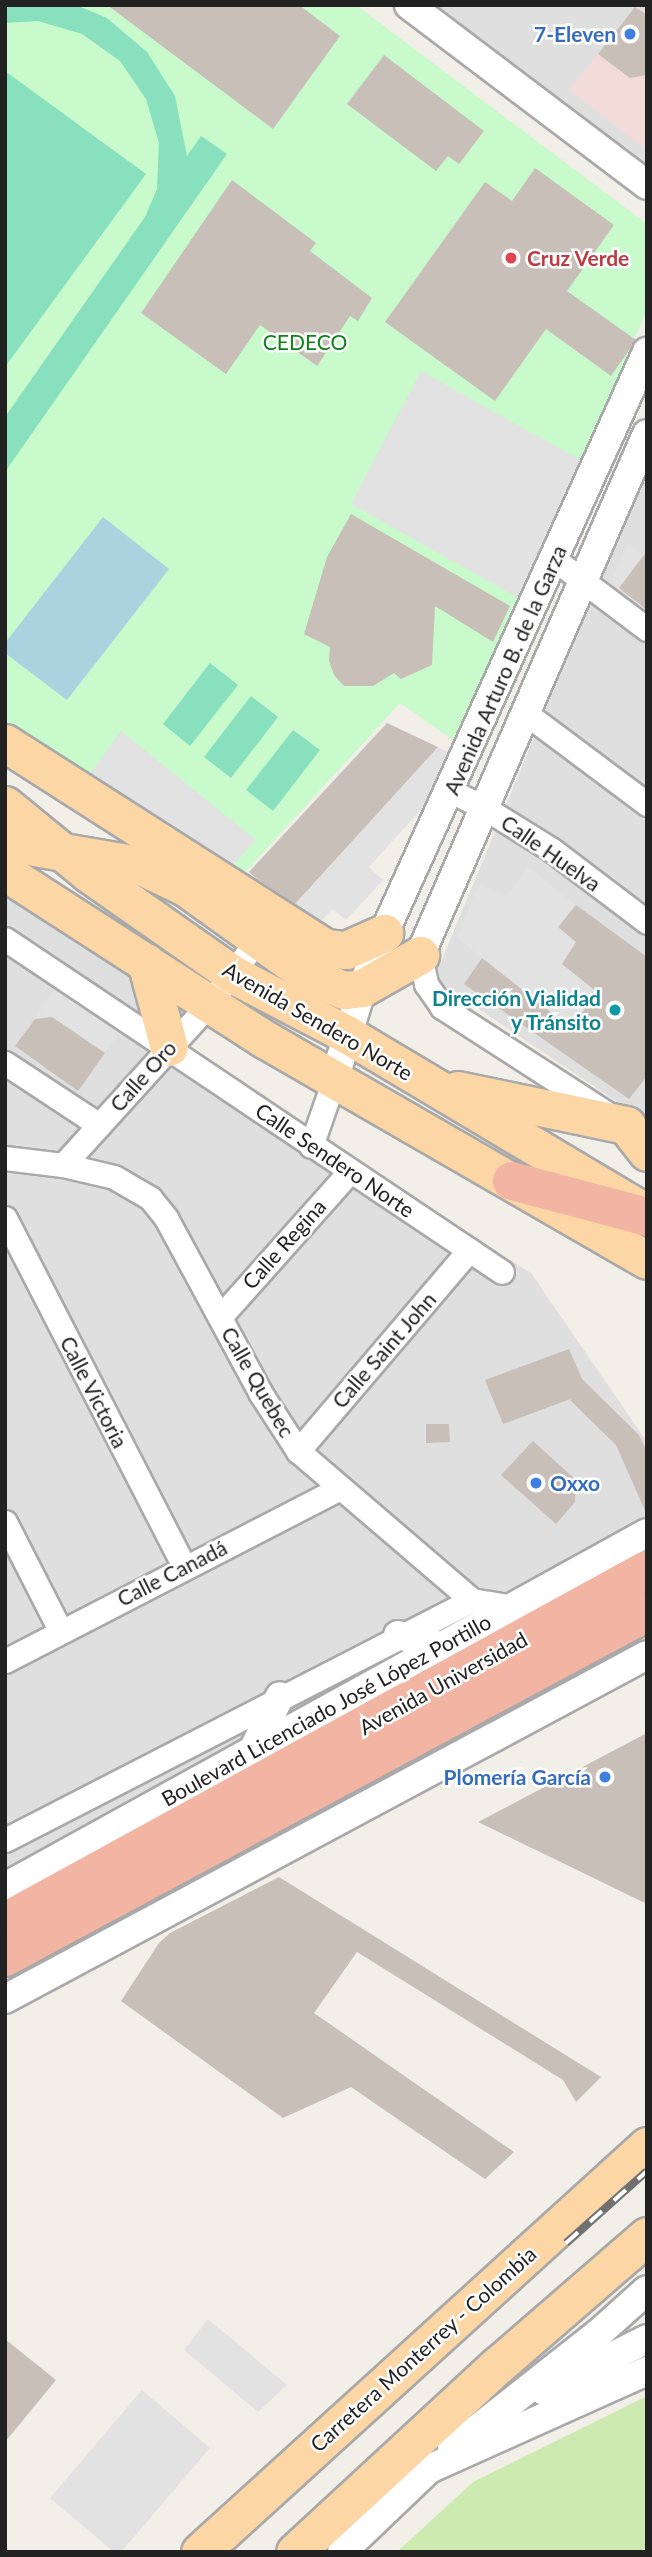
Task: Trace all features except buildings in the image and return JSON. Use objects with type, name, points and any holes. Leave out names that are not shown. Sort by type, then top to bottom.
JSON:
[{"type":"highway","points":[[512,1181],[647,1215]]},
{"type":"highway","name":"Avenida Universidad","points":[[247,1810],[647,1570]]},
{"type":"highway","name":"Avenida Universidad","points":[[247,1810],[647,1612]]},
{"type":"highway","points":[[5,1956],[247,1810]]},
{"type":"highway","name":"Boulevard Licenciado José López Portillo","points":[[5,1922],[247,1810]]},
{"type":"main road","points":[[5,743],[171,865],[326,948],[346,950],[384,933]]},
{"type":"main road","name":"Avenida Sendero Norte","points":[[5,805],[122,899],[232,974],[348,1035],[647,1215]]},
{"type":"main road","points":[[5,842],[139,865],[171,865]]},
{"type":"main road","points":[[171,865],[186,887],[308,975],[344,990],[362,988],[420,955]]},
{"type":"main road","name":"Avenida Sendero Norte","points":[[5,872],[266,1040],[335,1077],[647,1260]]},
{"type":"main road","points":[[146,962],[169,1047]]},
{"type":"main road","points":[[430,1084],[640,1138]]},
{"type":"main road","name":"Carretera Monterrey - Colombia","points":[[200,2552],[647,2146]]},
{"type":"main road","points":[[295,2552],[498,2365],[647,2236]]},
{"type":"street","points":[[409,5],[647,186]]},
{"type":"street","name":"Avenida Arturo B. de la Garza","points":[[348,1035],[362,988],[384,933],[451,791],[647,352]]},
{"type":"street","points":[[610,433],[644,449]]},
{"type":"street","name":"Avenida Arturo B. de la Garza","points":[[420,955],[582,580],[644,449]]},
{"type":"street","points":[[554,559],[647,629]]},
{"type":"street","points":[[524,712],[647,804]]},
{"type":"street","name":"Calle Huelva","points":[[451,791],[483,807],[552,850],[647,922]]},
{"type":"street","points":[[5,939],[169,1047]]},
{"type":"street","name":"Calle Oro","points":[[63,1165],[209,1004],[258,939]]},
{"type":"street","points":[[420,955],[426,984],[442,1007],[640,1138]]},
{"type":"street","points":[[310,1146],[348,1035]]},
{"type":"street","name":"Calle Sendero Norte","points":[[169,1047],[310,1146],[502,1272]]},
{"type":"street","points":[[5,1063],[99,1125]]},
{"type":"street","points":[[5,1158],[63,1165]]},
{"type":"street","name":"Calle Quebec","points":[[63,1165],[114,1177],[150,1198],[166,1218],[261,1394],[298,1451],[472,1600]]},
{"type":"street","name":"Calle Regina","points":[[220,1317],[349,1172]]},
{"type":"street","name":"Calle Victoria","points":[[5,1218],[184,1566]]},
{"type":"street","name":"Calle Saint John","points":[[298,1451],[469,1250]]},
{"type":"street","name":"Calle Canadá","points":[[5,1661],[60,1630],[340,1488]]},
{"type":"street","points":[[5,1522],[60,1630]]},
{"type":"street","name":"Boulevard Licenciado José López Portillo","points":[[5,1886],[647,1533]]},
{"type":"street","points":[[5,1840],[279,1696],[472,1600],[513,1607]]},
{"type":"street","points":[[398,1635],[444,1647]]},
{"type":"street","points":[[5,1999],[647,1655]]},
{"type":"street","points":[[253,1750],[279,1696]]},
{"type":"street","points":[[90,1796],[105,1832]]},
{"type":"street","points":[[342,2552],[429,2469],[486,2420],[599,2333],[647,2290]]},
{"type":"street","points":[[599,2333],[647,2305]]},
{"type":"street","points":[[486,2420],[647,2339]]},
{"type":"street","points":[[429,2469],[647,2371]]},
{"type":"shaded area","points":[[404,5],[647,5],[647,186]]},
{"type":"shaded area","points":[[635,7],[647,16],[647,150],[569,90]]},
{"type":"shaded area","points":[[421,371],[582,461],[522,600],[351,504]]},
{"type":"shaded area","points":[[647,464],[647,1122],[434,979]]},
{"type":"shaded area","points":[[628,543],[643,556],[619,588],[647,610],[647,620],[608,589]]},
{"type":"shaded area","points":[[121,731],[256,840],[227,871],[85,781]]},
{"type":"shaded area","points":[[438,747],[449,753],[426,804],[369,867],[383,880],[346,920],[332,909],[318,925],[291,909]]},
{"type":"shaded area","points":[[528,867],[576,905],[559,927],[576,942],[562,964],[597,992],[571,1028],[457,938],[479,884],[507,896]]},
{"type":"shaded area","points":[[5,887],[155,984],[169,1047],[531,1273],[647,1442],[647,1533],[5,1886]]},
{"type":"shaded area","points":[[55,988],[120,1032],[105,1053],[52,1017],[35,1019]]},
{"type":"shaded area","points":[[208,2319],[287,2385],[258,2412],[184,2350]]},
{"type":"shaded area","points":[[142,2390],[210,2448],[121,2552],[114,2552],[50,2498]]},
{"type":"green space","name":"CEDECO","points":[[5,5],[356,5],[647,224],[647,310],[459,744],[400,703],[239,879],[5,729]]},
{"type":"green space","points":[[5,5],[76,5],[107,18],[147,52],[175,96],[187,156],[201,136],[227,154],[5,472],[5,417],[145,217],[157,189],[159,143],[146,99],[120,61],[82,34],[38,21],[5,23]]},
{"type":"green space","points":[[5,71],[146,174],[5,367]]},
{"type":"green space","points":[[210,663],[238,685],[190,746],[163,724]]},
{"type":"green space","points":[[251,696],[278,717],[231,778],[204,757]]},
{"type":"green space","points":[[293,730],[320,750],[273,811],[246,790]]},
{"type":"green space","points":[[647,2396],[647,2552],[397,2552],[473,2482]]},
{"type":"water","points":[[103,517],[169,569],[67,700],[5,653],[5,643]]},
{"type":"railway","points":[[566,2243],[647,2171]]},
{"type":"place","name":"7-Eleven","points":[[630,34]]},
{"type":"place","name":"Cruz Verde","points":[[511,258]]},
{"type":"place","name":"Dirección Vialidad y Tránsito","points":[[615,1010]]},
{"type":"place","name":"Oxxo","points":[[536,1483]]},
{"type":"place","name":"Plomería García","points":[[605,1777]]}]
